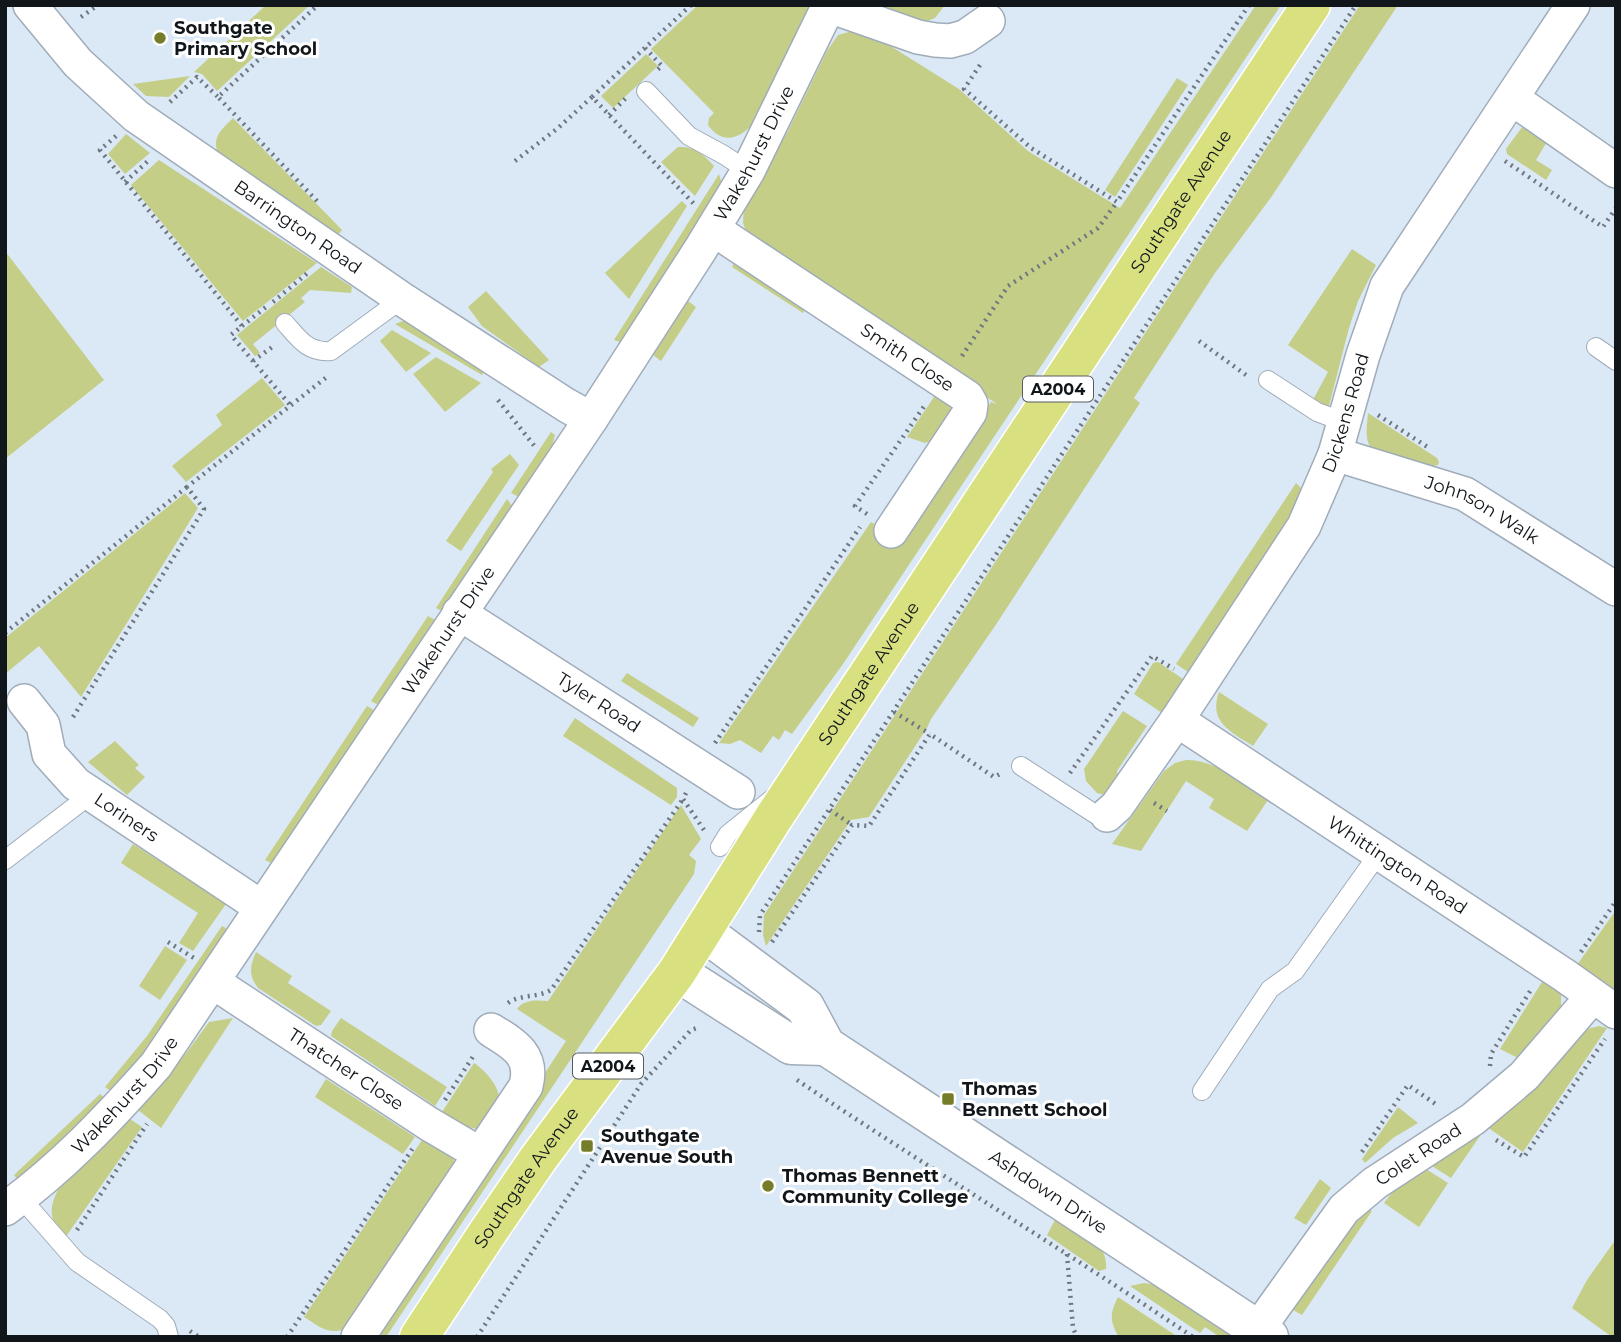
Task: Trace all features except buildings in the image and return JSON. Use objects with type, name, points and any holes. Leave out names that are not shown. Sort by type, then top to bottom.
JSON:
[{"type":"main road","name":"Southgate Avenue","points":[[419,1337],[538,1159],[704,932],[758,805],[805,773],[1311,5]]},
{"type":"street","name":"Barrington Road","points":[[30,5],[78,63],[136,116],[402,299],[591,419]]},
{"type":"street","name":"Dickens Road","points":[[1107,815],[1117,806],[1177,720],[1304,526],[1335,454],[1388,286],[1573,5]]},
{"type":"street","points":[[829,6],[918,37],[950,41],[965,37],[994,13]]},
{"type":"street","name":"Wakehurst Drive","points":[[13,1204],[122,1104],[156,1066],[204,970],[261,907],[591,419],[705,217],[748,171],[829,6]]},
{"type":"street","points":[[1513,99],[1616,171]]},
{"type":"street","name":"Smith Close","points":[[705,217],[967,397],[971,404],[970,412],[891,531]]},
{"type":"street","name":"Johnson Walk","points":[[1335,454],[1465,494],[1616,589]]},
{"type":"street","name":"Tyler Road","points":[[459,613],[758,805]]},
{"type":"street","name":"Loriners","points":[[24,701],[43,725],[49,754],[64,772],[90,795],[261,907]]},
{"type":"street","name":"Whittington Road","points":[[1177,720],[1556,970],[1606,1014]]},
{"type":"street","name":"Ashdown Drive","points":[[704,932],[764,963],[805,1007],[826,1046],[1264,1333]]},
{"type":"street","name":"Thatcher Close","points":[[204,970],[429,1124],[480,1154]]},
{"type":"street","points":[[677,972],[791,1045],[826,1046]]},
{"type":"street","name":"Colet Road","points":[[1264,1333],[1344,1209],[1459,1114],[1524,1076],[1606,1014]]},
{"type":"street","points":[[358,1337],[526,1086],[529,1074],[523,1055],[516,1046],[491,1030]]},
{"type":"lane","points":[[646,91],[689,136],[748,171]]},
{"type":"lane","points":[[285,323],[311,349],[331,351],[402,299]]},
{"type":"lane","points":[[1596,347],[1616,361]]},
{"type":"lane","points":[[1268,380],[1317,412],[1347,410]]},
{"type":"lane","points":[[1021,766],[1095,814],[1107,815]]},
{"type":"lane","points":[[5,860],[90,795]]},
{"type":"lane","points":[[719,847],[727,834],[758,805]]},
{"type":"lane","points":[[1202,1091],[1270,989],[1295,971],[1379,853]]},
{"type":"lane","points":[[13,1204],[65,1248],[77,1262],[160,1319],[166,1326],[169,1337]]},
{"type":"path","points":[[75,21],[98,5]]},
{"type":"path","points":[[218,97],[318,5]]},
{"type":"path","points":[[515,160],[558,128],[691,5]]},
{"type":"path","points":[[983,60],[964,89],[1031,148],[1118,202],[1249,5]]},
{"type":"path","points":[[764,963],[759,936],[760,915],[1356,5]]},
{"type":"path","points":[[242,326],[100,150],[148,103],[171,102],[197,77],[320,204]]},
{"type":"path","points":[[592,97],[705,217]]},
{"type":"path","points":[[1496,155],[1603,227],[1616,208]]},
{"type":"path","points":[[291,406],[231,335],[335,251]]},
{"type":"path","points":[[1199,341],[1256,381],[1268,380]]},
{"type":"path","points":[[5,633],[329,374]]},
{"type":"path","points":[[496,398],[536,448]]},
{"type":"path","points":[[1347,410],[1437,453]]},
{"type":"path","points":[[49,754],[204,509],[187,487]]},
{"type":"path","points":[[1058,791],[1152,656],[1199,685]]},
{"type":"path","points":[[894,712],[994,777],[1021,766]]},
{"type":"path","points":[[830,810],[852,825],[869,826],[930,734]]},
{"type":"path","points":[[764,963],[852,825]]},
{"type":"path","points":[[1490,1069],[1491,1054],[1556,970],[1616,901]]},
{"type":"path","points":[[168,942],[204,970]]},
{"type":"path","points":[[1357,1160],[1408,1085],[1459,1114],[1524,1157],[1606,1014]]},
{"type":"path","points":[[477,1337],[641,1084],[691,1030],[701,1027],[712,1029]]},
{"type":"path","points":[[792,1077],[1193,1337]]},
{"type":"path","points":[[65,1248],[148,1124],[122,1104]]},
{"type":"path","points":[[1067,1253],[1073,1328],[1077,1337]]},
{"type":"green space","points":[[266,5],[310,5],[217,91],[202,74],[194,72]]},
{"type":"green space","points":[[698,5],[813,5],[753,124],[730,138],[713,131],[708,125],[709,118],[714,113],[651,49]]},
{"type":"green space","points":[[879,5],[945,5],[935,18],[919,24]]},
{"type":"green space","points":[[1256,5],[1281,5],[843,664],[792,734],[785,730],[779,740],[773,736],[761,753],[740,740],[730,744],[719,743],[871,522],[901,540],[991,402],[997,404],[748,237],[743,223],[744,205],[787,133],[827,51],[838,35],[856,30],[876,37],[959,89],[1028,151],[1120,208]]},
{"type":"green space","points":[[1360,5],[1398,5],[1272,196],[1215,273],[1134,398],[1140,403],[869,817],[851,820],[766,946],[763,935],[764,915]]},
{"type":"green space","points":[[646,54],[658,66],[613,108],[601,96]]},
{"type":"green space","points":[[190,76],[169,97],[146,96],[133,84]]},
{"type":"green space","points":[[1177,78],[1188,85],[1115,197],[1105,190]]},
{"type":"green space","points":[[233,118],[342,230],[335,239],[220,158],[216,140]]},
{"type":"green space","points":[[1523,126],[1548,140],[1536,160],[1552,170],[1546,180],[1507,154],[1506,149]]},
{"type":"green space","points":[[126,134],[150,153],[125,174],[108,154]]},
{"type":"green space","points":[[678,147],[698,152],[714,166],[695,196],[661,162]]},
{"type":"green space","points":[[159,160],[317,263],[243,321],[131,185]]},
{"type":"green space","points":[[719,174],[723,187],[626,344],[614,340]]},
{"type":"green space","points":[[682,201],[687,206],[629,299],[605,273]]},
{"type":"green space","points":[[1352,249],[1376,265],[1358,301],[1329,406],[1325,408],[1315,403],[1314,398],[1328,372],[1288,345]]},
{"type":"green space","points":[[5,251],[104,380],[5,459]]},
{"type":"green space","points":[[735,261],[807,307],[803,313],[732,267]]},
{"type":"green space","points":[[321,267],[352,287],[351,293],[310,290],[301,298],[305,302],[253,344],[260,353],[255,356],[237,335]]},
{"type":"green space","points":[[486,291],[549,360],[539,367],[482,326],[468,307]]},
{"type":"green space","points":[[688,301],[696,307],[661,361],[653,355]]},
{"type":"green space","points":[[411,318],[488,366],[482,375],[395,324]]},
{"type":"green space","points":[[392,330],[431,353],[406,372],[380,341]]},
{"type":"green space","points":[[436,357],[481,383],[445,412],[413,374]]},
{"type":"green space","points":[[262,378],[285,405],[186,482],[172,466],[222,425],[216,415]]},
{"type":"green space","points":[[936,394],[949,405],[953,413],[936,439],[925,443],[907,437]]},
{"type":"green space","points":[[1368,413],[1437,458],[1438,465],[1428,467],[1372,450],[1367,437]]},
{"type":"green space","points":[[551,432],[555,435],[549,458],[521,498],[511,493]]},
{"type":"green space","points":[[510,454],[519,465],[461,551],[446,541],[493,472],[491,469]]},
{"type":"green space","points":[[1296,483],[1301,488],[1279,537],[1188,672],[1176,664]]},
{"type":"green space","points":[[185,493],[198,508],[81,697],[39,646],[5,674],[5,638]]},
{"type":"green space","points":[[507,499],[513,507],[444,612],[436,608]]},
{"type":"green space","points":[[428,616],[437,621],[380,706],[371,701]]},
{"type":"green space","points":[[1158,662],[1183,679],[1162,713],[1134,694],[1153,663]]},
{"type":"green space","points":[[627,673],[699,718],[693,727],[621,681]]},
{"type":"green space","points":[[1219,692],[1268,724],[1253,746],[1230,731],[1219,719],[1216,702]]},
{"type":"green space","points":[[367,706],[377,712],[275,865],[265,860]]},
{"type":"green space","points":[[1123,711],[1147,726],[1117,771],[1120,787],[1105,795],[1097,793],[1086,781],[1084,769]]},
{"type":"green space","points":[[575,718],[677,788],[677,797],[671,805],[563,736]]},
{"type":"green space","points":[[115,741],[139,765],[135,768],[145,777],[127,795],[88,762]]},
{"type":"green space","points":[[1186,760],[1219,768],[1268,800],[1247,831],[1209,808],[1214,799],[1186,781],[1141,851],[1112,844],[1164,771],[1175,763]]},
{"type":"green space","points":[[681,805],[701,839],[689,855],[696,861],[694,874],[386,1337],[371,1337],[566,1041],[517,1009],[527,1002],[548,1001]]},
{"type":"green space","points":[[133,844],[226,904],[193,951],[179,943],[198,913],[121,863]]},
{"type":"green space","points":[[1616,910],[1616,1003],[1572,972]]},
{"type":"green space","points":[[222,926],[226,928],[214,960],[114,1093],[105,1087],[147,1036]]},
{"type":"green space","points":[[165,946],[187,960],[160,1000],[139,986]]},
{"type":"green space","points":[[256,952],[292,976],[288,983],[331,1011],[321,1025],[316,1026],[258,988],[251,970]]},
{"type":"green space","points":[[1542,982],[1561,993],[1561,1013],[1518,1058],[1500,1049]]},
{"type":"green space","points":[[233,1018],[161,1128],[138,1110],[209,1022]]},
{"type":"green space","points":[[341,1018],[447,1087],[435,1106],[331,1036]]},
{"type":"green space","points":[[1599,1026],[1607,1028],[1523,1152],[1487,1127],[1538,1083],[1583,1030]]},
{"type":"green space","points":[[474,1063],[488,1075],[496,1087],[499,1099],[484,1130],[467,1126],[442,1112]]},
{"type":"green space","points":[[326,1079],[415,1137],[403,1154],[315,1097]]},
{"type":"green space","points":[[100,1094],[108,1101],[20,1183],[14,1175]]},
{"type":"green space","points":[[1398,1107],[1418,1123],[1393,1138],[1365,1163],[1362,1159]]},
{"type":"green space","points":[[130,1119],[142,1127],[65,1238],[56,1226],[52,1214],[53,1202],[59,1188]]},
{"type":"green space","points":[[1477,1133],[1480,1136],[1451,1178],[1432,1166]]},
{"type":"green space","points":[[431,1137],[453,1157],[455,1167],[351,1328],[337,1331],[316,1325],[304,1317],[422,1140]]},
{"type":"green space","points":[[1426,1169],[1448,1183],[1419,1227],[1384,1203],[1393,1191]]},
{"type":"green space","points":[[1320,1179],[1331,1188],[1306,1225],[1294,1218]]},
{"type":"green space","points":[[1363,1207],[1372,1211],[1302,1315],[1291,1309]]},
{"type":"green space","points":[[1055,1220],[1097,1244],[1106,1259],[1106,1269],[1099,1271],[1047,1235]]},
{"type":"green space","points":[[1616,1239],[1616,1337],[1612,1337],[1572,1308],[1587,1280]]},
{"type":"green space","points":[[1144,1283],[1158,1285],[1236,1337],[1220,1337],[1205,1327],[1200,1333],[1130,1286]]},
{"type":"green space","points":[[1118,1297],[1178,1337],[1119,1337],[1112,1317]]},
{"type":"place","name":"Southgate Primary School","points":[[160,38]]},
{"type":"place","name":"Thomas Bennett School","points":[[948,1099]]},
{"type":"place","name":"Southgate Avenue South","points":[[587,1146]]},
{"type":"place","name":"Thomas Bennett Community College","points":[[768,1186]]}]
